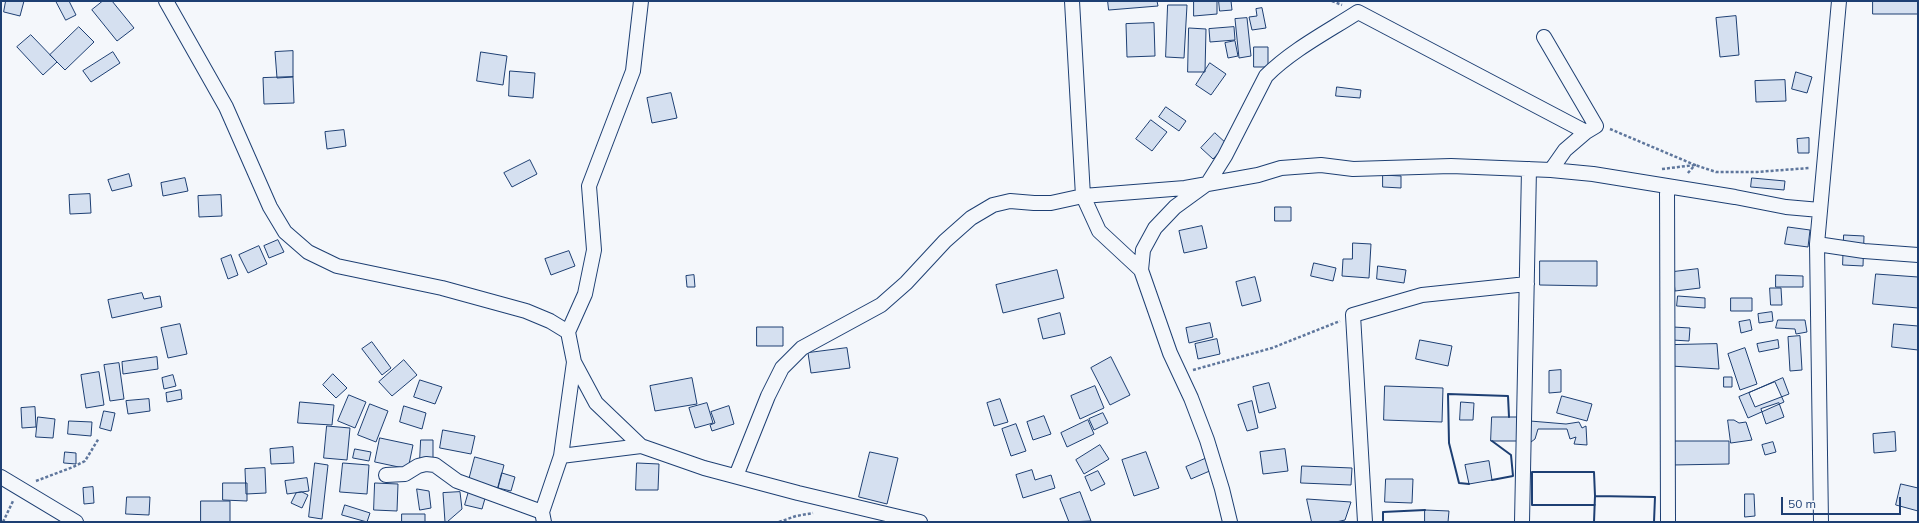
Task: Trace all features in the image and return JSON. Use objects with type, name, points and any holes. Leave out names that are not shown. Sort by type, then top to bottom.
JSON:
[{"type":"street","points":[[166,1],[226,107],[270,207],[285,232],[308,252],[337,266],[442,288],[526,311],[550,321],[568,332]]},
{"type":"street","points":[[641,1],[634,71],[589,186],[594,250],[585,294],[568,332],[574,362],[596,403],[641,446],[704,468],[920,522]]},
{"type":"street","points":[[1072,1],[1083,196],[1099,231],[1141,270]]},
{"type":"street","points":[[1820,522],[1817,244],[1839,1]]},
{"type":"street","points":[[1230,522],[1222,489],[1207,440],[1191,398],[1170,353],[1141,270],[1143,250],[1155,228],[1175,207],[1208,183],[1225,156],[1266,76],[1316,39],[1358,12],[1591,129]]},
{"type":"street","points":[[1544,37],[1591,129]]},
{"type":"street","points":[[1551,170],[1565,150],[1591,129]]},
{"type":"street","points":[[736,476],[768,396],[782,368],[802,348],[881,305],[906,283],[950,236],[971,218],[993,205],[1010,201],[1034,203],[1051,202],[1083,196],[1184,188],[1302,165],[1321,165],[1352,168],[1450,166],[1551,170],[1593,174],[1735,197],[1786,207],[1820,210]]},
{"type":"street","points":[[1522,522],[1529,169]]},
{"type":"street","points":[[1668,522],[1671,187]]},
{"type":"street","points":[[1817,244],[1864,252],[1918,255]]},
{"type":"street","points":[[1365,522],[1353,315],[1422,296],[1527,284]]},
{"type":"street","points":[[386,476],[405,474],[418,466],[426,464],[435,466],[457,481],[543,517],[561,456],[574,362]]},
{"type":"street","points":[[561,456],[641,446]]},
{"type":"street","points":[[1,477],[76,522]]},
{"type":"path","points":[[1591,129],[1604,126],[1716,172],[1743,172],[1824,167]]},
{"type":"path","points":[[1660,169],[1695,164]]},
{"type":"path","points":[[1671,187],[1695,164]]},
{"type":"path","points":[[1180,374],[1272,348],[1353,315]]},
{"type":"path","points":[[3,522],[19,488],[85,461],[99,438]]},
{"type":"building","points":[[6,1],[24,1],[20,16],[4,12]]},
{"type":"building","points":[[56,1],[69,1],[76,15],[66,20]]},
{"type":"building","points":[[103,1],[112,1],[134,28],[117,41],[92,10]]},
{"type":"building","points":[[1108,1],[1157,1],[1158,6],[1109,10]]},
{"type":"building","points":[[1194,1],[1217,1],[1217,14],[1194,16]]},
{"type":"building","points":[[1219,1],[1231,1],[1232,10],[1220,11]]},
{"type":"building","points":[[1873,1],[1918,1],[1918,14],[1873,14]]},
{"type":"building","points":[[1168,5],[1187,5],[1184,58],[1166,57]]},
{"type":"building","points":[[1262,8],[1266,28],[1252,30],[1249,17],[1257,16],[1256,9]]},
{"type":"building","points":[[1736,16],[1739,55],[1720,57],[1716,18]]},
{"type":"building","points":[[1247,18],[1251,56],[1239,58],[1235,19]]},
{"type":"building","points":[[1154,23],[1155,56],[1127,57],[1126,24]]},
{"type":"building","points":[[79,27],[94,42],[65,70],[50,55]]},
{"type":"building","points":[[1234,27],[1235,40],[1210,42],[1209,29]]},
{"type":"building","points":[[1189,28],[1206,29],[1205,72],[1188,72]]},
{"type":"building","points":[[31,35],[57,62],[43,75],[17,47]]},
{"type":"building","points":[[1235,41],[1238,56],[1228,58],[1225,43]]},
{"type":"building","points":[[1254,47],[1268,47],[1268,67],[1254,67]]},
{"type":"building","points":[[293,51],[293,77],[277,78],[275,52]]},
{"type":"building","points":[[113,52],[120,63],[91,82],[83,71]]},
{"type":"building","points":[[481,52],[507,56],[503,85],[477,81]]},
{"type":"building","points":[[1210,63],[1226,74],[1211,95],[1196,85]]},
{"type":"building","points":[[510,71],[535,73],[533,98],[509,96]]},
{"type":"building","points":[[1796,72],[1812,77],[1807,93],[1792,89]]},
{"type":"building","points":[[293,77],[294,103],[264,104],[263,78]]},
{"type":"building","points":[[1785,80],[1786,101],[1756,102],[1755,81]]},
{"type":"building","points":[[1337,87],[1361,90],[1360,98],[1336,96]]},
{"type":"building","points":[[671,93],[677,118],[652,123],[647,98]]},
{"type":"building","points":[[1166,107],[1186,121],[1179,131],[1159,117]]},
{"type":"building","points":[[1151,120],[1167,132],[1152,151],[1136,139]]},
{"type":"building","points":[[344,130],[346,146],[327,149],[325,132]]},
{"type":"building","points":[[1215,133],[1227,144],[1213,159],[1201,148]]},
{"type":"building","points":[[1809,138],[1809,153],[1798,153],[1797,139]]},
{"type":"building","points":[[530,160],[537,174],[512,187],[504,173]]},
{"type":"building","points":[[129,174],[132,186],[112,191],[108,180]]},
{"type":"building","points":[[1383,175],[1401,176],[1401,188],[1383,187]]},
{"type":"building","points":[[185,178],[188,191],[163,196],[161,183]]},
{"type":"building","points":[[1752,178],[1785,181],[1784,190],[1751,187]]},
{"type":"building","points":[[90,194],[91,213],[70,214],[69,195]]},
{"type":"building","points":[[221,195],[222,216],[199,217],[198,196]]},
{"type":"building","points":[[1275,207],[1291,207],[1291,221],[1275,221]]},
{"type":"building","points":[[1202,226],[1207,248],[1184,253],[1179,231]]},
{"type":"building","points":[[1788,227],[1810,230],[1808,247],[1785,244]]},
{"type":"building","points":[[1844,235],[1864,236],[1863,266],[1843,265]]},
{"type":"building","points":[[278,240],[284,252],[269,258],[264,246]]},
{"type":"building","points":[[1353,243],[1371,244],[1369,278],[1342,276],[1343,259],[1352,259]]},
{"type":"building","points":[[259,246],[267,264],[248,273],[239,255]]},
{"type":"building","points":[[569,251],[575,266],[551,275],[545,259]]},
{"type":"building","points":[[231,255],[238,275],[228,279],[221,259]]},
{"type":"building","points":[[1540,261],[1597,261],[1597,286],[1540,285]]},
{"type":"building","points":[[1314,263],[1336,268],[1333,281],[1311,276]]},
{"type":"building","points":[[1378,266],[1406,270],[1404,283],[1377,279]]},
{"type":"building","points":[[1698,269],[1700,288],[1675,291],[1673,272]]},
{"type":"building","points":[[1057,270],[1064,298],[1003,313],[996,285]]},
{"type":"building","points":[[1876,274],[1918,277],[1918,308],[1873,304]]},
{"type":"building","points":[[694,275],[695,287],[687,287],[686,276]]},
{"type":"building","points":[[1776,275],[1803,276],[1803,287],[1776,287]]},
{"type":"building","points":[[1255,277],[1261,301],[1242,306],[1236,282]]},
{"type":"building","points":[[1770,288],[1781,288],[1782,305],[1771,305]]},
{"type":"building","points":[[142,293],[144,299],[160,296],[162,307],[112,318],[108,300]]},
{"type":"building","points":[[1678,296],[1705,298],[1705,308],[1677,306]]},
{"type":"building","points":[[1731,298],[1752,298],[1752,311],[1731,311]]},
{"type":"building","points":[[1772,312],[1773,321],[1759,323],[1758,314]]},
{"type":"building","points":[[1060,313],[1065,334],[1043,339],[1038,319]]},
{"type":"building","points":[[1750,320],[1752,330],[1741,333],[1739,322]]},
{"type":"building","points":[[1778,320],[1805,320],[1807,332],[1796,334],[1795,329],[1776,328]]},
{"type":"building","points":[[1210,323],[1213,337],[1189,343],[1186,328]]},
{"type":"building","points":[[180,324],[187,354],[168,358],[161,328]]},
{"type":"building","points":[[1894,324],[1918,326],[1918,350],[1892,347]]},
{"type":"building","points":[[757,327],[783,327],[783,346],[757,346]]},
{"type":"building","points":[[1673,327],[1690,328],[1689,341],[1672,340]]},
{"type":"building","points":[[1800,336],[1802,370],[1790,371],[1788,337]]},
{"type":"building","points":[[1217,339],[1220,354],[1198,359],[1195,344]]},
{"type":"building","points":[[1420,340],[1452,346],[1448,366],[1416,359]]},
{"type":"building","points":[[1778,340],[1779,348],[1759,352],[1757,344]]},
{"type":"building","points":[[372,342],[391,368],[382,375],[362,349]]},
{"type":"building","points":[[1717,344],[1719,369],[1671,366],[1673,345]]},
{"type":"building","points":[[847,348],[850,368],[811,373],[808,353]]},
{"type":"building","points":[[1745,348],[1757,384],[1740,390],[1728,354]]},
{"type":"building","points":[[157,357],[158,369],[123,374],[122,362]]},
{"type":"building","points":[[1111,357],[1130,395],[1110,405],[1091,368]]},
{"type":"building","points":[[404,360],[417,375],[392,396],[379,382]]},
{"type":"building","points":[[119,363],[124,399],[110,401],[104,365]]},
{"type":"building","points":[[1561,370],[1561,392],[1549,393],[1549,371]]},
{"type":"building","points":[[99,372],[104,405],[86,408],[81,375]]},
{"type":"building","points":[[333,374],[347,388],[336,398],[323,385]]},
{"type":"building","points":[[173,375],[176,386],[164,389],[162,378]]},
{"type":"building","points":[[1724,377],[1732,377],[1732,387],[1724,387]]},
{"type":"building","points":[[692,378],[697,404],[655,411],[650,386]]},
{"type":"building","points":[[1783,378],[1789,394],[1755,407],[1749,393]]},
{"type":"building","points":[[420,380],[442,387],[435,404],[414,397]]},
{"type":"building","points":[[1775,382],[1784,402],[1748,418],[1739,397]]},
{"type":"building","points":[[1269,383],[1276,408],[1259,413],[1253,387]]},
{"type":"building","points":[[1095,386],[1104,408],[1080,419],[1071,396]]},
{"type":"building","points":[[1385,386],[1443,388],[1442,422],[1384,420]]},
{"type":"building","points":[[181,390],[182,399],[167,402],[166,393]]},
{"type":"building","points":[[349,395],[366,402],[355,428],[338,421]]},
{"type":"building","points":[[1562,396],[1592,404],[1587,421],[1557,413]]},
{"type":"building","points":[[149,399],[150,411],[128,414],[126,401]]},
{"type":"building","points":[[1000,399],[1008,422],[994,426],[987,403]]},
{"type":"building","points":[[1252,401],[1258,428],[1247,431],[1238,405]]},
{"type":"building","points":[[300,402],[334,405],[332,425],[298,423]]},
{"type":"building","points":[[1461,402],[1474,403],[1473,420],[1460,420]]},
{"type":"building","points":[[707,403],[713,423],[695,428],[689,408]]},
{"type":"building","points":[[1779,403],[1784,417],[1766,424],[1761,409]]},
{"type":"building","points":[[370,404],[388,411],[376,442],[358,435]]},
{"type":"building","points":[[404,406],[426,413],[422,429],[400,422]]},
{"type":"building","points":[[729,406],[734,424],[712,431],[710,425],[715,423],[711,412]]},
{"type":"building","points":[[35,407],[36,427],[22,428],[21,408]]},
{"type":"building","points":[[104,411],[115,413],[111,431],[100,428]]},
{"type":"building","points":[[1103,413],[1108,423],[1094,430],[1089,419]]},
{"type":"building","points":[[1044,416],[1051,434],[1033,440],[1027,422]]},
{"type":"building","points":[[38,417],[55,419],[53,438],[36,437]]},
{"type":"building","points":[[1492,417],[1517,417],[1517,441],[1491,441]]},
{"type":"building","points":[[1088,420],[1094,434],[1067,447],[1061,433]]},
{"type":"building","points":[[1728,420],[1734,420],[1739,423],[1746,422],[1752,440],[1731,443]]},
{"type":"building","points":[[69,421],[92,422],[91,436],[68,434]]},
{"type":"building","points":[[1530,421],[1566,424],[1579,422],[1582,428],[1586,426],[1587,445],[1574,444],[1576,437],[1570,439],[1567,429],[1538,429],[1535,439],[1531,442]]},
{"type":"building","points":[[1016,424],[1026,451],[1011,456],[1002,429]]},
{"type":"building","points":[[327,426],[350,428],[347,460],[324,458]]},
{"type":"building","points":[[443,430],[475,436],[471,454],[440,448]]},
{"type":"building","points":[[1895,432],[1896,451],[1874,453],[1873,434]]},
{"type":"building","points":[[380,438],[413,445],[408,469],[375,462]]},
{"type":"building","points":[[421,440],[433,440],[433,461],[420,461]]},
{"type":"building","points":[[1673,441],[1729,441],[1729,464],[1673,465]]},
{"type":"building","points":[[1773,442],[1776,452],[1765,455],[1762,445]]},
{"type":"building","points":[[1100,445],[1109,459],[1084,474],[1076,460]]},
{"type":"building","points":[[293,447],[294,463],[271,464],[270,449]]},
{"type":"building","points":[[355,449],[371,452],[369,461],[353,458]]},
{"type":"building","points":[[1285,449],[1288,471],[1263,474],[1260,452]]},
{"type":"building","points":[[65,452],[76,453],[76,464],[64,463]]},
{"type":"building","points":[[870,452],[898,458],[887,504],[859,497]]},
{"type":"building","points":[[1146,452],[1159,488],[1134,496],[1122,460]]},
{"type":"building","points":[[475,457],[504,465],[498,488],[469,480]]},
{"type":"building","points":[[1207,458],[1212,470],[1191,479],[1186,467]]},
{"type":"building","points":[[1489,461],[1492,480],[1469,484],[1465,465]]},
{"type":"building","points":[[315,463],[328,465],[322,519],[309,517]]},
{"type":"building","points":[[343,463],[369,465],[367,494],[340,492]]},
{"type":"building","points":[[637,463],[659,464],[658,490],[636,490]]},
{"type":"building","points":[[1302,466],[1352,468],[1351,485],[1301,483]]},
{"type":"building","points":[[265,468],[266,493],[246,494],[245,469]]},
{"type":"building","points":[[1032,470],[1035,480],[1051,475],[1055,488],[1023,498],[1016,475]]},
{"type":"building","points":[[1098,471],[1105,484],[1091,491],[1085,477]]},
{"type":"building","points":[[502,473],[515,477],[511,491],[498,488]]},
{"type":"building","points":[[307,478],[309,491],[287,494],[285,481]]},
{"type":"building","points":[[1386,479],[1413,479],[1412,503],[1385,502]]},
{"type":"building","points":[[223,483],[247,483],[247,501],[223,500]]},
{"type":"building","points":[[375,483],[398,484],[397,511],[374,510]]},
{"type":"building","points":[[1901,484],[1918,488],[1918,511],[1896,505]]},
{"type":"building","points":[[93,487],[94,503],[84,504],[83,488]]},
{"type":"building","points":[[417,489],[429,491],[431,508],[420,510]]},
{"type":"building","points":[[469,491],[486,495],[482,509],[465,505]]},
{"type":"building","points":[[302,492],[308,495],[302,508],[291,503],[296,493]]},
{"type":"building","points":[[460,492],[462,509],[447,522],[445,522],[443,493]]},
{"type":"building","points":[[1080,492],[1091,521],[1069,522],[1060,499]]},
{"type":"building","points":[[1745,494],[1754,494],[1755,516],[1745,517]]},
{"type":"building","points":[[127,497],[150,497],[149,515],[126,514]]},
{"type":"building","points":[[1307,499],[1351,502],[1345,520],[1336,522],[1312,522]]},
{"type":"building","points":[[201,501],[230,501],[230,522],[201,522]]},
{"type":"building","points":[[345,505],[370,513],[367,522],[342,515]]},
{"type":"building","points":[[1425,510],[1449,511],[1448,522],[1425,522]]},
{"type":"building","points":[[402,514],[425,514],[425,522],[402,522]]},
{"type":"wall","points":[[1469,484],[1459,483],[1449,443],[1448,394],[1508,396],[1509,417]]},
{"type":"wall","points":[[1492,441],[1511,455],[1513,476],[1492,480]]},
{"type":"wall","points":[[1595,496],[1594,472],[1532,472],[1532,505],[1595,505]]},
{"type":"wall","points":[[1594,522],[1595,496],[1655,497],[1654,522]]},
{"type":"wall","points":[[1383,522],[1383,512],[1425,510]]}]
